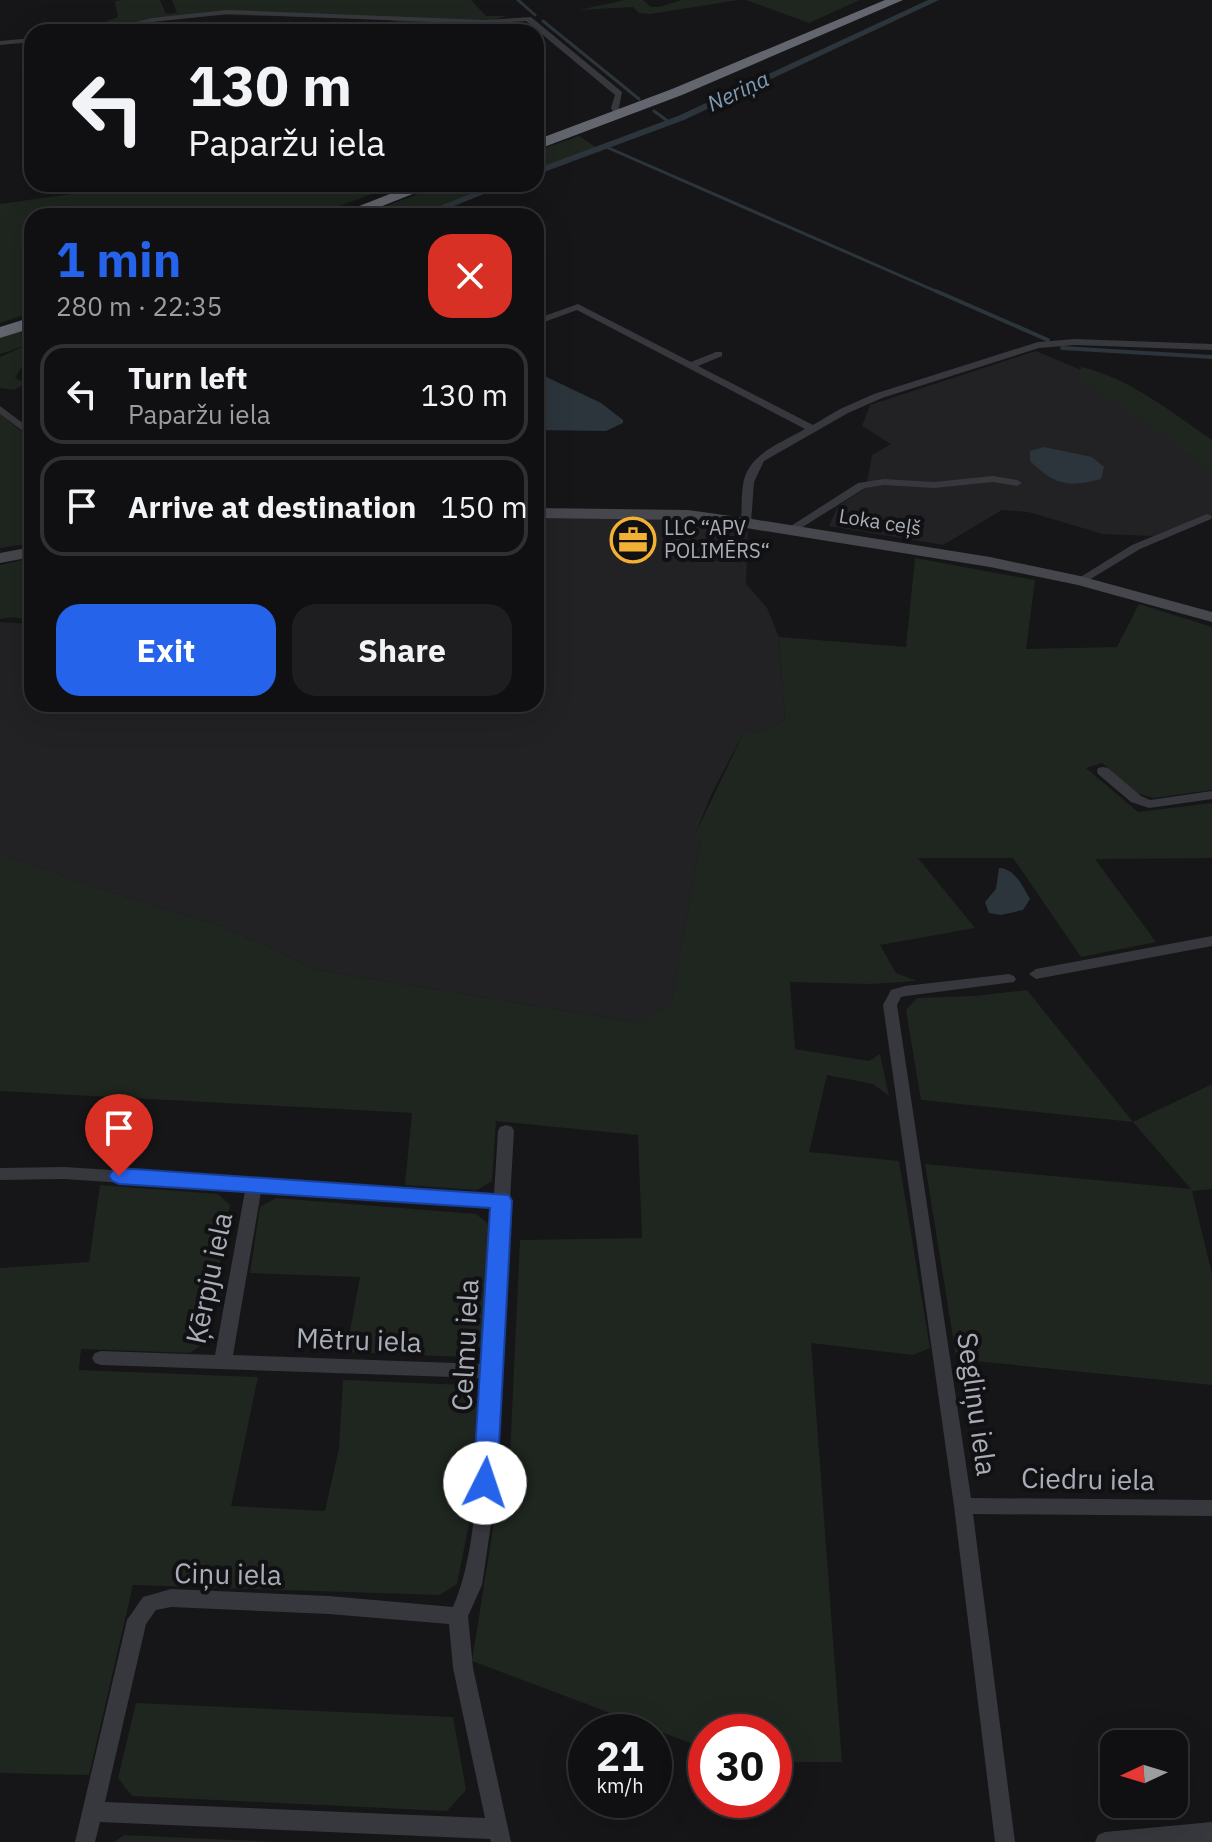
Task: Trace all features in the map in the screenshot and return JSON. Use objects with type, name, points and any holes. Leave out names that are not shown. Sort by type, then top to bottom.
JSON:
[{"type":"highway","points":[[544,142],[896,0]]},
{"type":"highway","points":[[364,208],[408,192]]},
{"type":"highway","points":[[0,333],[24,325]]},
{"type":"main road","name":"Loka ceļš","points":[[544,513],[676,515],[746,523],[990,562],[1080,581],[1212,617]]},
{"type":"main road","points":[[0,558],[24,554]]},
{"type":"street","points":[[134,24],[227,12],[486,22],[528,19],[534,24]]},
{"type":"street","points":[[544,32],[619,94],[615,108],[618,114]]},
{"type":"street","points":[[0,43],[24,41]]},
{"type":"street","points":[[544,319],[581,306],[813,429]]},
{"type":"street","points":[[746,523],[750,506],[745,486],[750,470],[760,459],[878,396],[1038,345],[1075,342],[1212,347]]},
{"type":"street","points":[[691,365],[719,354]]},
{"type":"street","points":[[0,409],[24,428]]},
{"type":"street","points":[[789,531],[862,485],[884,482],[934,485],[993,479],[1017,483]]},
{"type":"street","points":[[1080,581],[1136,547],[1207,517]]},
{"type":"street","points":[[1103,771],[1136,799],[1149,804],[1212,795]]},
{"type":"street","points":[[1036,974],[1212,941]]},
{"type":"street","name":"Segliņu iela","points":[[1005,1842],[963,1506],[890,1005],[896,994],[914,989],[1009,979]]},
{"type":"street","name":"Celmu iela","points":[[500,1836],[463,1668],[458,1616],[472,1585],[482,1524],[506,1131]]},
{"type":"street","points":[[0,1174],[64,1173],[501,1201]]},
{"type":"street","name":"Ķērpju iela","points":[[101,1358],[223,1361],[254,1185]]},
{"type":"street","name":"Mētru iela","points":[[223,1361],[493,1371]]},
{"type":"street","name":"Ciedru iela","points":[[963,1506],[1212,1508]]},
{"type":"street","name":"Ciņu iela","points":[[85,1842],[137,1620],[150,1603],[171,1598],[329,1605],[458,1616]]},
{"type":"street","points":[[93,1812],[500,1836]]},
{"type":"street","points":[[1105,1842],[1212,1832]]},
{"type":"shaded area","points":[[160,0],[166,14],[177,13],[172,0],[471,0],[486,16],[507,16],[488,21],[407,24],[384,19],[224,15],[101,24],[118,17],[115,1]]},
{"type":"shaded area","points":[[625,0],[643,0],[651,7],[659,7],[682,0],[738,0],[650,14],[639,13],[633,7],[579,10]]},
{"type":"shaded area","points":[[746,0],[860,0],[809,23]]},
{"type":"shaded area","points":[[579,136],[599,149],[544,170],[544,148]]},
{"type":"shaded area","points":[[86,192],[378,192],[333,208],[24,208],[24,315],[0,323],[0,204]]},
{"type":"shaded area","points":[[424,192],[488,192],[446,208],[380,208]]},
{"type":"shaded area","points":[[24,330],[24,346],[0,354],[0,338]]},
{"type":"shaded area","points":[[24,346],[24,365],[15,378],[24,384],[14,390],[0,388],[0,357]]},
{"type":"shaded area","points":[[1036,351],[1093,375],[1212,456],[1212,515],[1153,536],[1103,534],[1028,512],[1002,510],[943,545],[829,526],[838,506],[866,488],[872,455],[891,444],[862,426],[870,405]]},
{"type":"shaded area","points":[[1081,367],[1133,388],[1212,440],[1212,472],[1165,436],[1078,378]]},
{"type":"shaded area","points":[[544,376],[601,403],[623,420],[623,423],[606,431],[544,430]]},
{"type":"shaded area","points":[[0,414],[24,434],[24,544],[0,548]]},
{"type":"shaded area","points":[[1044,447],[1092,457],[1104,467],[1101,479],[1070,484],[1054,480],[1030,461],[1030,451]]},
{"type":"shaded area","points":[[544,517],[659,519],[748,531],[746,584],[767,608],[779,637],[785,719],[767,731],[744,732],[711,795],[694,838],[701,839],[671,1006],[641,1023],[318,970],[224,927],[0,854],[0,622],[24,624],[24,712],[544,712]]},
{"type":"shaded area","points":[[915,558],[1035,580],[1026,649],[1117,647],[1139,604],[1212,627],[1212,790],[1153,798],[1137,793],[1102,763],[1086,768],[1138,812],[1212,803],[1212,858],[1095,859],[1156,942],[1081,957],[1013,858],[918,858],[975,928],[880,945],[896,973],[917,981],[870,984],[790,982],[795,1049],[869,1061],[880,1054],[889,1096],[873,1084],[827,1075],[809,1152],[899,1161],[930,1348],[913,1355],[811,1343],[842,1762],[792,1762],[792,1714],[688,1714],[688,1742],[672,1736],[672,1714],[613,1714],[472,1661],[494,1522],[507,1519],[520,1240],[642,1238],[638,1135],[496,1121],[492,1181],[477,1190],[405,1185],[412,1113],[0,1091],[0,854],[224,927],[318,970],[641,1023],[671,1005],[701,839],[693,839],[744,732],[766,731],[785,719],[779,637],[906,647]]},
{"type":"shaded area","points":[[24,560],[24,619],[0,619],[0,565]]},
{"type":"shaded area","points":[[999,868],[1014,875],[1030,899],[1023,910],[1001,915],[989,913],[985,902],[996,889]]},
{"type":"shaded area","points":[[1027,990],[1133,1122],[921,1100],[906,1010],[917,998]]},
{"type":"shaded area","points":[[1212,1084],[1212,1189],[1192,1191],[1212,1274],[1212,1385],[975,1361],[956,1356],[925,1164],[1191,1189],[1133,1122]]},
{"type":"shaded area","points":[[100,1185],[218,1194],[230,1205],[206,1342],[190,1353],[81,1349],[79,1370],[258,1377],[231,1506],[325,1511],[339,1448],[343,1380],[465,1385],[477,1398],[470,1519],[457,1584],[440,1595],[133,1585],[89,1775],[0,1773],[0,1268],[89,1262]]},
{"type":"shaded area","points":[[276,1198],[476,1214],[491,1226],[481,1346],[466,1357],[346,1352],[360,1277],[250,1273],[260,1207]]},
{"type":"shaded area","points":[[136,1703],[453,1717],[466,1790],[447,1811],[132,1796],[118,1778]]},
{"type":"shaded area","points":[[124,1835],[275,1842],[114,1842]]},
{"type":"waterway","points":[[518,0],[535,15]]},
{"type":"waterway","name":"Neriņa","points":[[544,169],[681,118],[935,0]]},
{"type":"waterway","points":[[543,21],[639,99]]},
{"type":"waterway","points":[[654,111],[669,122]]},
{"type":"waterway","points":[[604,146],[940,293]]},
{"type":"waterway","name":"Neriņa","points":[[441,208],[483,192]]},
{"type":"waterway","points":[[936,291],[1048,340]]},
{"type":"waterway","points":[[1062,348],[1212,357]]},
{"type":"place","name":"LLC “APV POLIMĒRS“","points":[[633,540]]},
{"type":"route","points":[[119,1176],[501,1201],[485,1483]]}]
